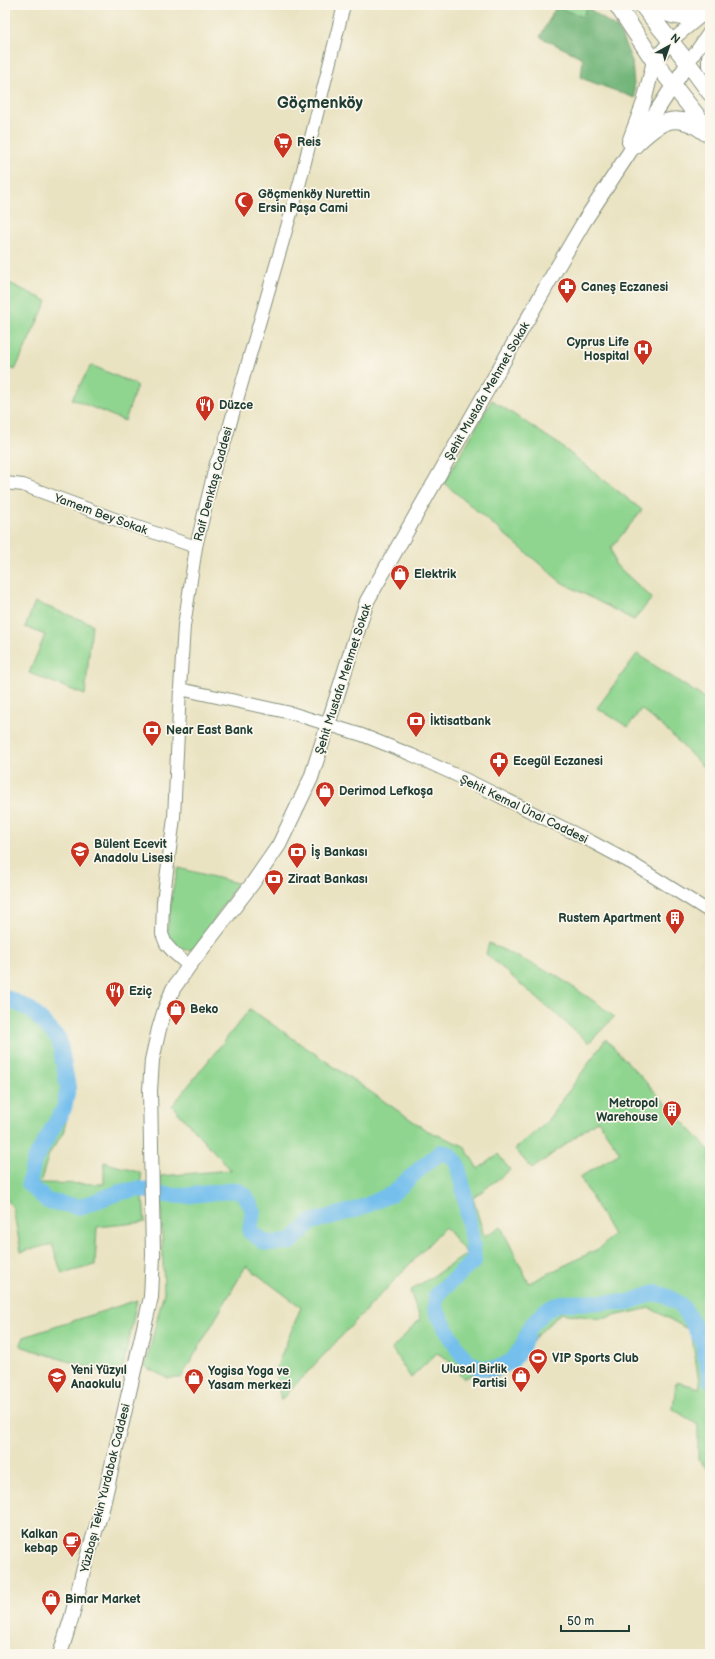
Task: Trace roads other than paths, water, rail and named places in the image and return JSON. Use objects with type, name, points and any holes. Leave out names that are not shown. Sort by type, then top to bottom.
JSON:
[{"type":"highway","points":[[617,5],[654,61],[710,132]]},
{"type":"highway","points":[[642,5],[710,93]]},
{"type":"highway","points":[[654,5],[667,14],[684,18],[708,10]]},
{"type":"highway","points":[[710,57],[710,65]]},
{"type":"highway","points":[[633,147],[657,125],[667,121],[677,120],[692,123],[710,137]]},
{"type":"main road","points":[[654,61],[671,42]]},
{"type":"main road","name":"Şehit Mustafa Mehmet Sokak","points":[[614,177],[644,102],[654,61]]},
{"type":"main road","name":"Şehit Mustafa Mehmet Sokak","points":[[151,1177],[150,1090],[152,1060],[158,1029],[164,1009],[173,989],[252,884],[279,845],[311,778],[367,601],[586,220],[688,63]]},
{"type":"main road","name":"Yüzbaşı Tekin Yurdabak Caddesi","points":[[60,1654],[102,1509],[149,1304],[153,1255],[151,1177]]},
{"type":"street","name":"Raif Denktaş Caddesi","points":[[189,966],[166,944],[162,934],[163,902],[174,818],[184,626],[196,547],[216,463],[224,444],[300,182],[344,5]]},
{"type":"street","points":[[671,42],[708,10]]},
{"type":"street","points":[[688,63],[710,31]]},
{"type":"street","name":"Yamem Bey Sokak","points":[[5,484],[23,486],[120,522],[196,547]]},
{"type":"street","name":"Şehit Kemal Ünal Caddesi","points":[[180,689],[291,713],[362,735],[412,755],[472,782],[633,864],[710,912]]},
{"type":"waterway","points":[[5,997],[31,1010],[59,1039],[68,1088],[64,1108],[34,1161],[29,1184],[47,1201],[80,1207],[120,1192],[139,1189],[166,1195],[182,1196],[237,1190],[245,1195],[253,1210],[250,1232],[266,1243],[291,1242],[311,1222],[358,1209],[392,1194],[441,1152],[449,1154],[457,1163],[464,1192],[474,1261],[436,1295],[435,1309],[459,1351],[468,1362],[480,1368],[496,1369],[512,1361],[522,1347],[530,1327],[546,1310],[561,1303],[628,1302],[655,1293],[666,1296],[680,1304],[686,1312],[703,1342],[710,1380]]},
{"type":"place","name":"Reis","points":[[283,159]]},
{"type":"place","name":"Göçmenköy Nurettin Ersin Paşa Cami","points":[[244,218]]},
{"type":"place","name":"Caneş Eczanesi","points":[[567,304]]},
{"type":"place","name":"Cyprus Life Hospital","points":[[643,366]]},
{"type":"place","name":"Düzce","points":[[205,422]]},
{"type":"place","name":"Elektrik","points":[[400,591]]},
{"type":"place","name":"İktisatbank","points":[[416,738]]},
{"type":"place","name":"Near East Bank","points":[[152,747]]},
{"type":"place","name":"Ecegül Eczanesi","points":[[499,778]]},
{"type":"place","name":"Derimod Lefkoşa","points":[[325,808]]},
{"type":"place","name":"Bülent Ecevit Anadolu Lisesi","points":[[80,868]]},
{"type":"place","name":"İş Bankası","points":[[297,869]]},
{"type":"place","name":"Ziraat Bankası","points":[[274,896]]},
{"type":"place","name":"Rustem Apartment","points":[[675,935]]},
{"type":"place","name":"Eziç","points":[[115,1008]]},
{"type":"place","name":"Beko","points":[[176,1026]]},
{"type":"place","name":"Metropol Warehouse","points":[[672,1127]]},
{"type":"place","name":"VIP Sports Club","points":[[538,1375]]},
{"type":"place","name":"Ulusal Birlik Partisi","points":[[521,1393]]},
{"type":"place","name":"Yeni Yüzyıl Anaokulu","points":[[57,1394]]},
{"type":"place","name":"Yogisa Yoga ve Yasam merkezi","points":[[194,1395]]},
{"type":"place","name":"Kalkan kebap","points":[[72,1558]]},
{"type":"place","name":"Bimar Market","points":[[51,1616]]},
{"type":"district","name":"Göçmenköy","points":[[320,102]]}]
